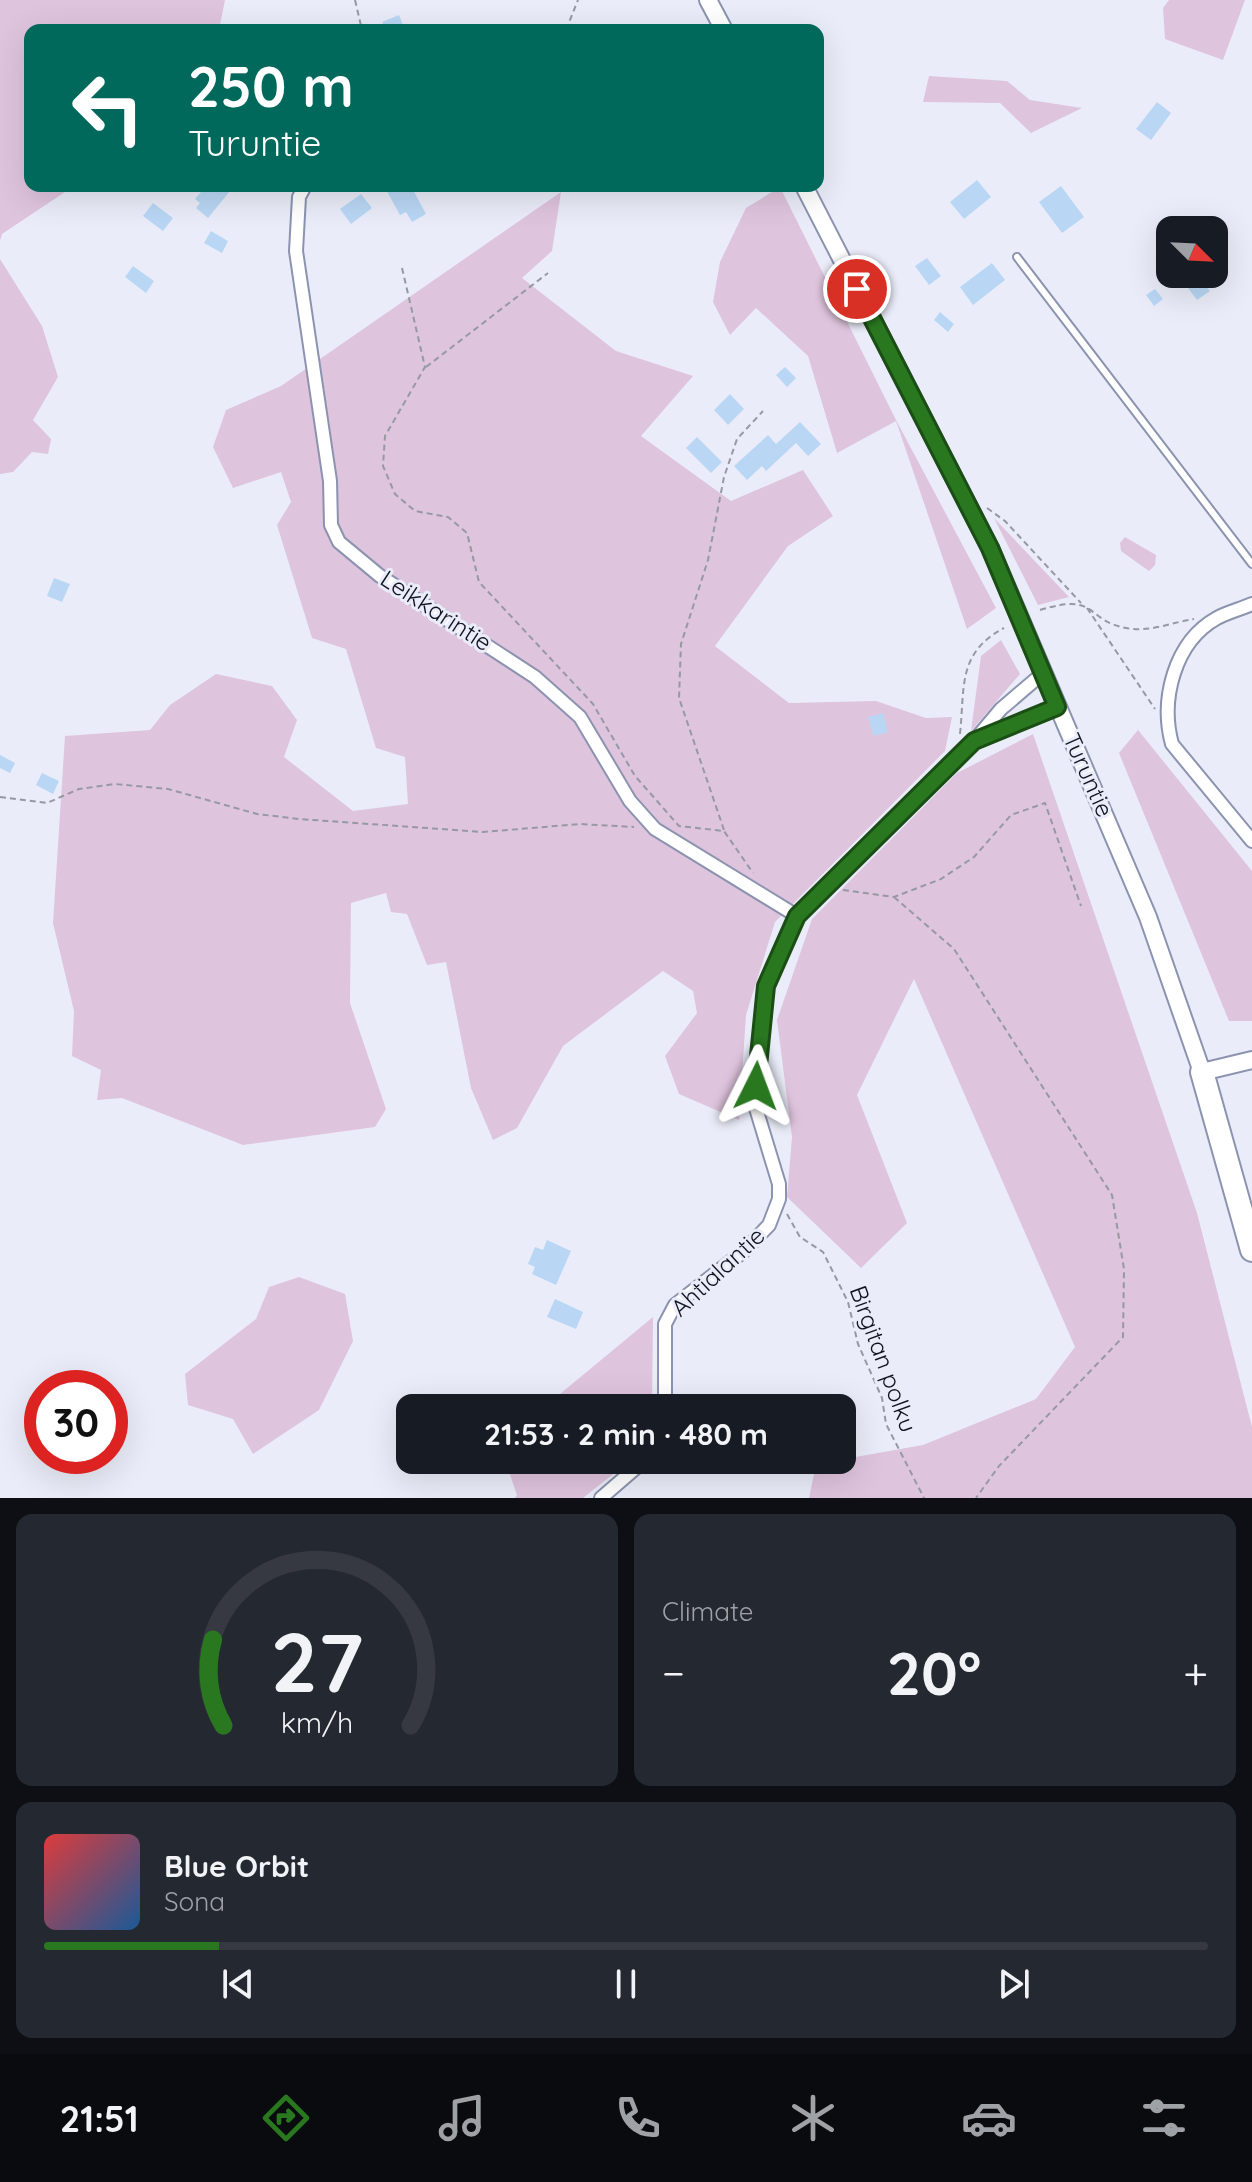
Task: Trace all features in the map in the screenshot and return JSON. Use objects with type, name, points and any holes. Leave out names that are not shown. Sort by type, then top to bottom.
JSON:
[{"type":"highway","points":[[1202,1072],[1252,1250]]},
{"type":"main road","points":[[708,0],[721,24]]},
{"type":"main road","name":"Turuntie","points":[[807,192],[990,548],[1148,917],[1202,1072]]},
{"type":"main road","points":[[1202,1072],[1252,1060]]},
{"type":"street","name":"Leikkarintie","points":[[302,192],[296,251],[330,481],[331,525],[339,542],[380,576],[535,677],[580,717],[630,801],[655,829],[797,916]]},
{"type":"street","points":[[1252,604],[1215,619],[1197,634],[1178,661],[1168,692],[1166,725],[1172,744],[1252,841]]},
{"type":"street","name":"Ahtialantie","points":[[665,1394],[665,1324],[675,1305],[744,1251],[769,1225],[779,1199],[779,1184],[755,1105],[756,1067],[766,986],[797,916],[974,741],[1001,709],[1042,674]]},
{"type":"street","name":"Ahtialantie","points":[[974,741],[1057,707]]},
{"type":"street","points":[[601,1498],[629,1474]]},
{"type":"lane","points":[[1017,257],[1252,564]]},
{"type":"path","points":[[355,0],[361,24]]},
{"type":"path","points":[[568,24],[578,0]]},
{"type":"path","points":[[402,268],[425,367]]},
{"type":"path","points":[[548,273],[425,367],[385,436],[383,466],[395,494],[415,511],[448,517],[467,533],[479,582],[593,704],[635,776],[679,826],[724,831]]},
{"type":"path","points":[[763,411],[737,439],[724,477],[708,560],[681,644],[679,698],[724,831],[766,895]]},
{"type":"path","points":[[964,498],[987,508],[1005,521],[1082,604],[1118,626],[1131,629],[1215,619]]},
{"type":"path","points":[[1040,610],[1065,603],[1082,604]]},
{"type":"path","points":[[1087,607],[1166,725]]},
{"type":"path","points":[[958,757],[967,668],[975,648],[1004,628]]},
{"type":"path","points":[[0,797],[47,803],[79,789],[115,784],[168,789],[257,814],[299,819],[483,832],[580,824],[655,829]]},
{"type":"path","points":[[827,886],[860,895],[894,897],[941,879],[974,857],[1011,815],[1045,803],[1081,906]]},
{"type":"path","points":[[894,897],[954,949],[1112,1195],[1124,1269],[1123,1337],[999,1466],[976,1498]]},
{"type":"path","name":"Birgitan polku","points":[[779,1199],[800,1237],[823,1252],[848,1302],[858,1344],[882,1398],[886,1424],[924,1498]]},
{"type":"shaded area","points":[[0,0],[225,0],[220,24],[24,24],[24,192],[65,192],[2,234],[0,241]]},
{"type":"shaded area","points":[[1169,0],[1245,0],[1223,60],[1165,39],[1163,8]]},
{"type":"shaded area","points":[[929,76],[1007,81],[1030,100],[1082,108],[1031,133],[1000,103],[923,102]]},
{"type":"shaded area","points":[[561,192],[552,251],[522,278],[616,351],[693,376],[641,436],[731,501],[803,470],[833,516],[788,546],[715,646],[789,703],[876,701],[926,718],[952,717],[945,751],[775,922],[746,1015],[739,1120],[679,1094],[665,1056],[697,1013],[693,991],[663,971],[563,1046],[517,1128],[493,1140],[471,1088],[446,962],[427,965],[407,914],[391,912],[386,893],[351,903],[350,1003],[386,1109],[375,1127],[243,1145],[122,1098],[97,1100],[101,1070],[72,1056],[74,1011],[53,923],[65,736],[150,730],[170,705],[216,674],[272,686],[297,720],[284,757],[353,811],[408,804],[405,757],[376,748],[346,649],[312,638],[277,525],[291,502],[281,472],[233,488],[213,447],[226,410],[281,386]]},
{"type":"shaded area","points":[[772,192],[782,192],[896,420],[996,608],[967,629],[896,421],[837,453],[808,356],[756,308],[730,335],[713,302],[720,262],[746,208]]},
{"type":"shaded area","points":[[0,259],[42,326],[58,377],[33,420],[51,439],[48,454],[32,452],[13,472],[0,474]]},
{"type":"shaded area","points":[[994,518],[1069,597],[1038,605]]},
{"type":"shaded area","points":[[1125,537],[1156,555],[1155,565],[1149,571],[1121,551],[1120,543]]},
{"type":"shaded area","points":[[1001,640],[1020,674],[971,731],[981,656]]},
{"type":"shaded area","points":[[1138,730],[1252,871],[1252,1021],[1229,1021],[1119,753]]},
{"type":"shaded area","points":[[1033,734],[1197,1213],[1252,1427],[1252,1498],[809,1498],[814,1474],[856,1474],[856,1457],[923,1445],[1036,1399],[1075,1347],[914,979],[857,1095],[907,1223],[861,1268],[787,1197],[792,1137],[777,1020],[812,919],[957,773]]},
{"type":"shaded area","points":[[299,1277],[345,1294],[353,1341],[319,1410],[253,1454],[233,1419],[188,1405],[185,1374],[256,1319],[269,1287]]},
{"type":"shaded area","points":[[653,1317],[652,1394],[560,1394]]},
{"type":"shaded area","points":[[510,1474],[613,1474],[583,1498],[515,1498],[517,1495]]},
{"type":"building","points":[[399,15],[403,24],[383,24]]},
{"type":"building","points":[[1157,102],[1171,113],[1151,140],[1136,129]]},
{"type":"building","points":[[977,180],[991,197],[964,219],[950,202]]},
{"type":"building","points":[[1061,186],[1084,217],[1062,233],[1039,202]]},
{"type":"building","points":[[201,192],[229,192],[208,218],[196,208],[200,203],[195,199]]},
{"type":"building","points":[[387,192],[414,192],[426,214],[412,222],[406,212],[400,215]]},
{"type":"building","points":[[361,194],[372,208],[351,224],[340,209]]},
{"type":"building","points":[[153,203],[173,218],[163,231],[143,216]]},
{"type":"building","points":[[211,231],[228,241],[222,253],[204,243]]},
{"type":"building","points":[[927,258],[941,276],[929,285],[915,266]]},
{"type":"building","points":[[992,263],[1005,280],[973,305],[960,287]]},
{"type":"building","points":[[133,266],[154,281],[146,293],[125,277]]},
{"type":"building","points":[[1188,288],[1208,288],[1210,291],[1197,300]]},
{"type":"building","points":[[1155,289],[1163,299],[1154,306],[1146,295]]},
{"type":"building","points":[[940,312],[954,324],[948,332],[934,320]]},
{"type":"building","points":[[785,367],[796,378],[787,387],[776,375]]},
{"type":"building","points":[[730,394],[744,409],[728,425],[714,410]]},
{"type":"building","points":[[800,422],[821,444],[808,456],[796,443],[766,471],[762,466],[747,480],[734,466],[768,435],[776,444]]},
{"type":"building","points":[[697,437],[722,462],[711,473],[686,448]]},
{"type":"building","points":[[54,578],[70,584],[62,602],[47,596]]},
{"type":"building","points":[[883,713],[888,732],[874,736],[868,717]]},
{"type":"building","points":[[0,755],[15,763],[10,773],[0,768]]},
{"type":"building","points":[[42,773],[59,781],[53,794],[36,785]]},
{"type":"building","points":[[547,1240],[571,1251],[556,1285],[532,1274],[535,1267],[528,1264],[535,1247],[543,1250]]},
{"type":"building","points":[[555,1299],[583,1312],[576,1329],[547,1317]]},
{"type":"route","points":[[756,1086],[761,1008],[766,986],[797,916],[974,741],[1057,707],[990,548],[857,289]]}]
